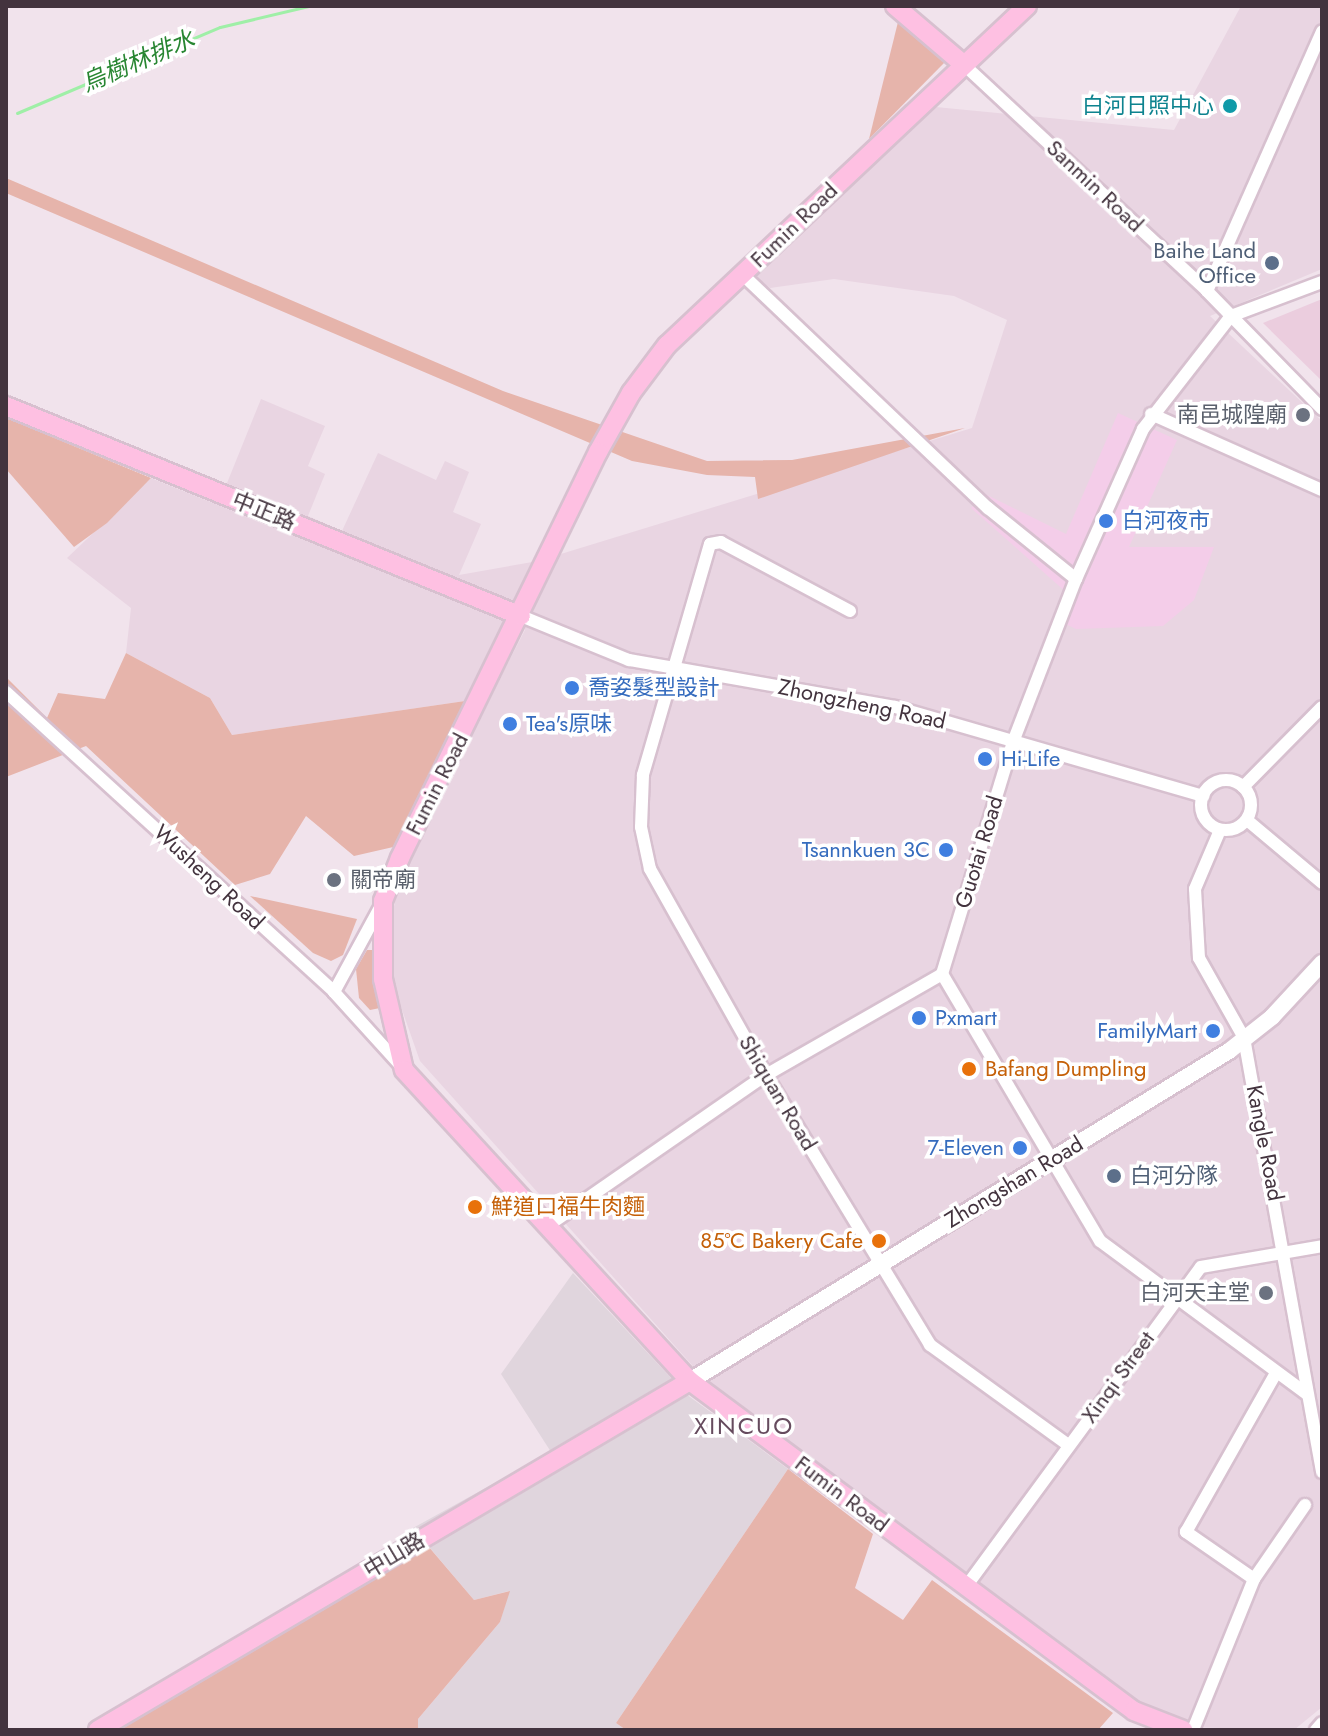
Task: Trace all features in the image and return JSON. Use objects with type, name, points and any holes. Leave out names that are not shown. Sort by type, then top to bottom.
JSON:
[{"type":"main road","name":"Sanmin Road","points":[[895,6],[962,63]]},
{"type":"main road","name":"Fumin Road","points":[[1027,6],[962,63],[667,345],[631,393],[598,452],[383,901],[383,979],[404,1070],[690,1381],[1134,1711],[1183,1730]]},
{"type":"main road","name":"中正路","points":[[6,406],[521,616]]},
{"type":"main road","name":"中山路","points":[[98,1730],[690,1381]]},
{"type":"street","points":[[1207,291],[1322,31]]},
{"type":"street","name":"Sanmin Road","points":[[962,63],[1207,291],[1322,409]]},
{"type":"street","points":[[742,274],[988,508],[1076,579]]},
{"type":"street","points":[[1231,316],[1322,282]]},
{"type":"street","name":"Guotai Road","points":[[942,974],[1013,742],[1076,579],[1151,414],[1231,316]]},
{"type":"street","points":[[1151,414],[1322,490]]},
{"type":"street","name":"Shiquan Road","points":[[850,611],[721,542],[710,544],[643,775],[643,843],[650,869],[766,1075],[930,1345],[1068,1445]]},
{"type":"street","name":"Zhongzheng Road","points":[[521,616],[629,660],[870,701],[1203,796]]},
{"type":"street","name":"Wusheng Road","points":[[6,692],[334,992],[404,1070]]},
{"type":"street","points":[[1243,787],[1322,707]]},
{"type":"street","points":[[1222,781],[1243,787],[1250,799],[1247,820],[1235,829],[1220,830],[1204,817],[1203,796],[1222,781]]},
{"type":"street","points":[[1247,820],[1322,883]]},
{"type":"street","name":"Kangle Road","points":[[1220,830],[1195,889],[1199,958],[1244,1038],[1322,1472]]},
{"type":"street","points":[[334,992],[383,901]]},
{"type":"street","name":"Zhongshan Road","points":[[690,1381],[882,1266],[1244,1038],[1272,1017],[1322,963]]},
{"type":"street","points":[[549,1225],[766,1075],[942,974],[1100,1241],[1307,1394]]},
{"type":"street","name":"Xinqi Street","points":[[965,1588],[1201,1267],[1322,1246]]},
{"type":"street","points":[[1254,1579],[1186,1532],[1276,1373]]},
{"type":"street","points":[[1193,1730],[1254,1579],[1305,1505]]},
{"type":"street","points":[[1316,1730],[1322,1723]]},
{"type":"shaded area","points":[[1241,6],[1322,6],[1322,269],[1210,316],[1322,421],[1322,1707],[1294,1730],[1188,1727],[1140,1708],[717,1393],[420,1061],[389,973],[393,911],[402,869],[525,630],[520,604],[225,488],[261,399],[325,426],[308,466],[325,474],[308,516],[342,531],[378,453],[436,480],[445,461],[469,472],[453,512],[481,524],[459,575],[538,561],[972,428],[1007,320],[954,296],[834,279],[770,288],[744,267],[905,104],[1174,130]]},
{"type":"shaded area","points":[[898,22],[945,62],[869,139]]},
{"type":"shaded area","points":[[6,178],[503,391],[707,461],[792,460],[965,428],[758,499],[755,477],[707,475],[632,461],[6,193]]},
{"type":"shaded area","points":[[1322,299],[1322,381],[1263,323]]},
{"type":"shaded area","name":"白河夜市","points":[[1118,413],[1177,440],[1129,547],[1214,547],[1194,600],[1163,626],[1076,629],[1057,620],[1067,593],[971,508],[985,494],[1066,534]]},
{"type":"shaded area","points":[[6,418],[151,478],[107,523],[74,547],[6,469]]},
{"type":"shaded area","points":[[151,478],[504,620],[465,701],[232,735],[210,698],[126,653],[131,608],[67,558]]},
{"type":"shaded area","points":[[126,653],[210,698],[232,735],[465,701],[434,790],[402,845],[354,856],[306,816],[270,874],[235,885],[86,746],[6,777],[6,677],[47,718],[58,693],[105,699]]},
{"type":"shaded area","points":[[250,896],[357,919],[343,955],[331,961],[313,953]]},
{"type":"shaded area","points":[[367,950],[374,950],[380,1008],[370,1010],[359,998],[356,969]]},
{"type":"shaded area","points":[[573,1273],[686,1394],[788,1469],[616,1723],[626,1730],[418,1730],[418,1719],[500,1622],[509,1591],[474,1600],[413,1528],[551,1452],[501,1374]]},
{"type":"shaded area","points":[[788,1469],[873,1534],[855,1588],[903,1620],[932,1580],[1113,1713],[1098,1730],[626,1730],[616,1723]]},
{"type":"shaded area","points":[[428,1546],[474,1600],[510,1591],[500,1622],[418,1719],[418,1730],[113,1730]]},
{"type":"waterway","name":"烏樹林排水","points":[[17,113],[220,27],[309,6]]},
{"type":"place","name":"白河日照中心","points":[[1230,106]]},
{"type":"place","name":"Baihe Land Office","points":[[1272,263]]},
{"type":"place","name":"南邑城隍廟","points":[[1303,415]]},
{"type":"place","name":"白河夜市","points":[[1106,521]]},
{"type":"place","name":"喬姿髮型設計","points":[[572,688]]},
{"type":"place","name":"Tea's原味","points":[[510,724]]},
{"type":"place","name":"Hi-Life","points":[[985,759]]},
{"type":"place","name":"Tsannkuen 3C","points":[[946,850]]},
{"type":"place","name":"關帝廟","points":[[334,880]]},
{"type":"place","name":"Pxmart","points":[[919,1018]]},
{"type":"place","name":"FamilyMart","points":[[1213,1031]]},
{"type":"place","name":"Bafang Dumpling","points":[[969,1069]]},
{"type":"place","name":"7-Eleven","points":[[1020,1148]]},
{"type":"place","name":"白河分隊","points":[[1114,1176]]},
{"type":"place","name":"鮮道口福牛肉麵","points":[[475,1207]]},
{"type":"place","name":"85°C Bakery Cafe","points":[[879,1241]]},
{"type":"place","name":"白河天主堂","points":[[1266,1293]]},
{"type":"district","name":"XINCUO","points":[[744,1426]]}]
